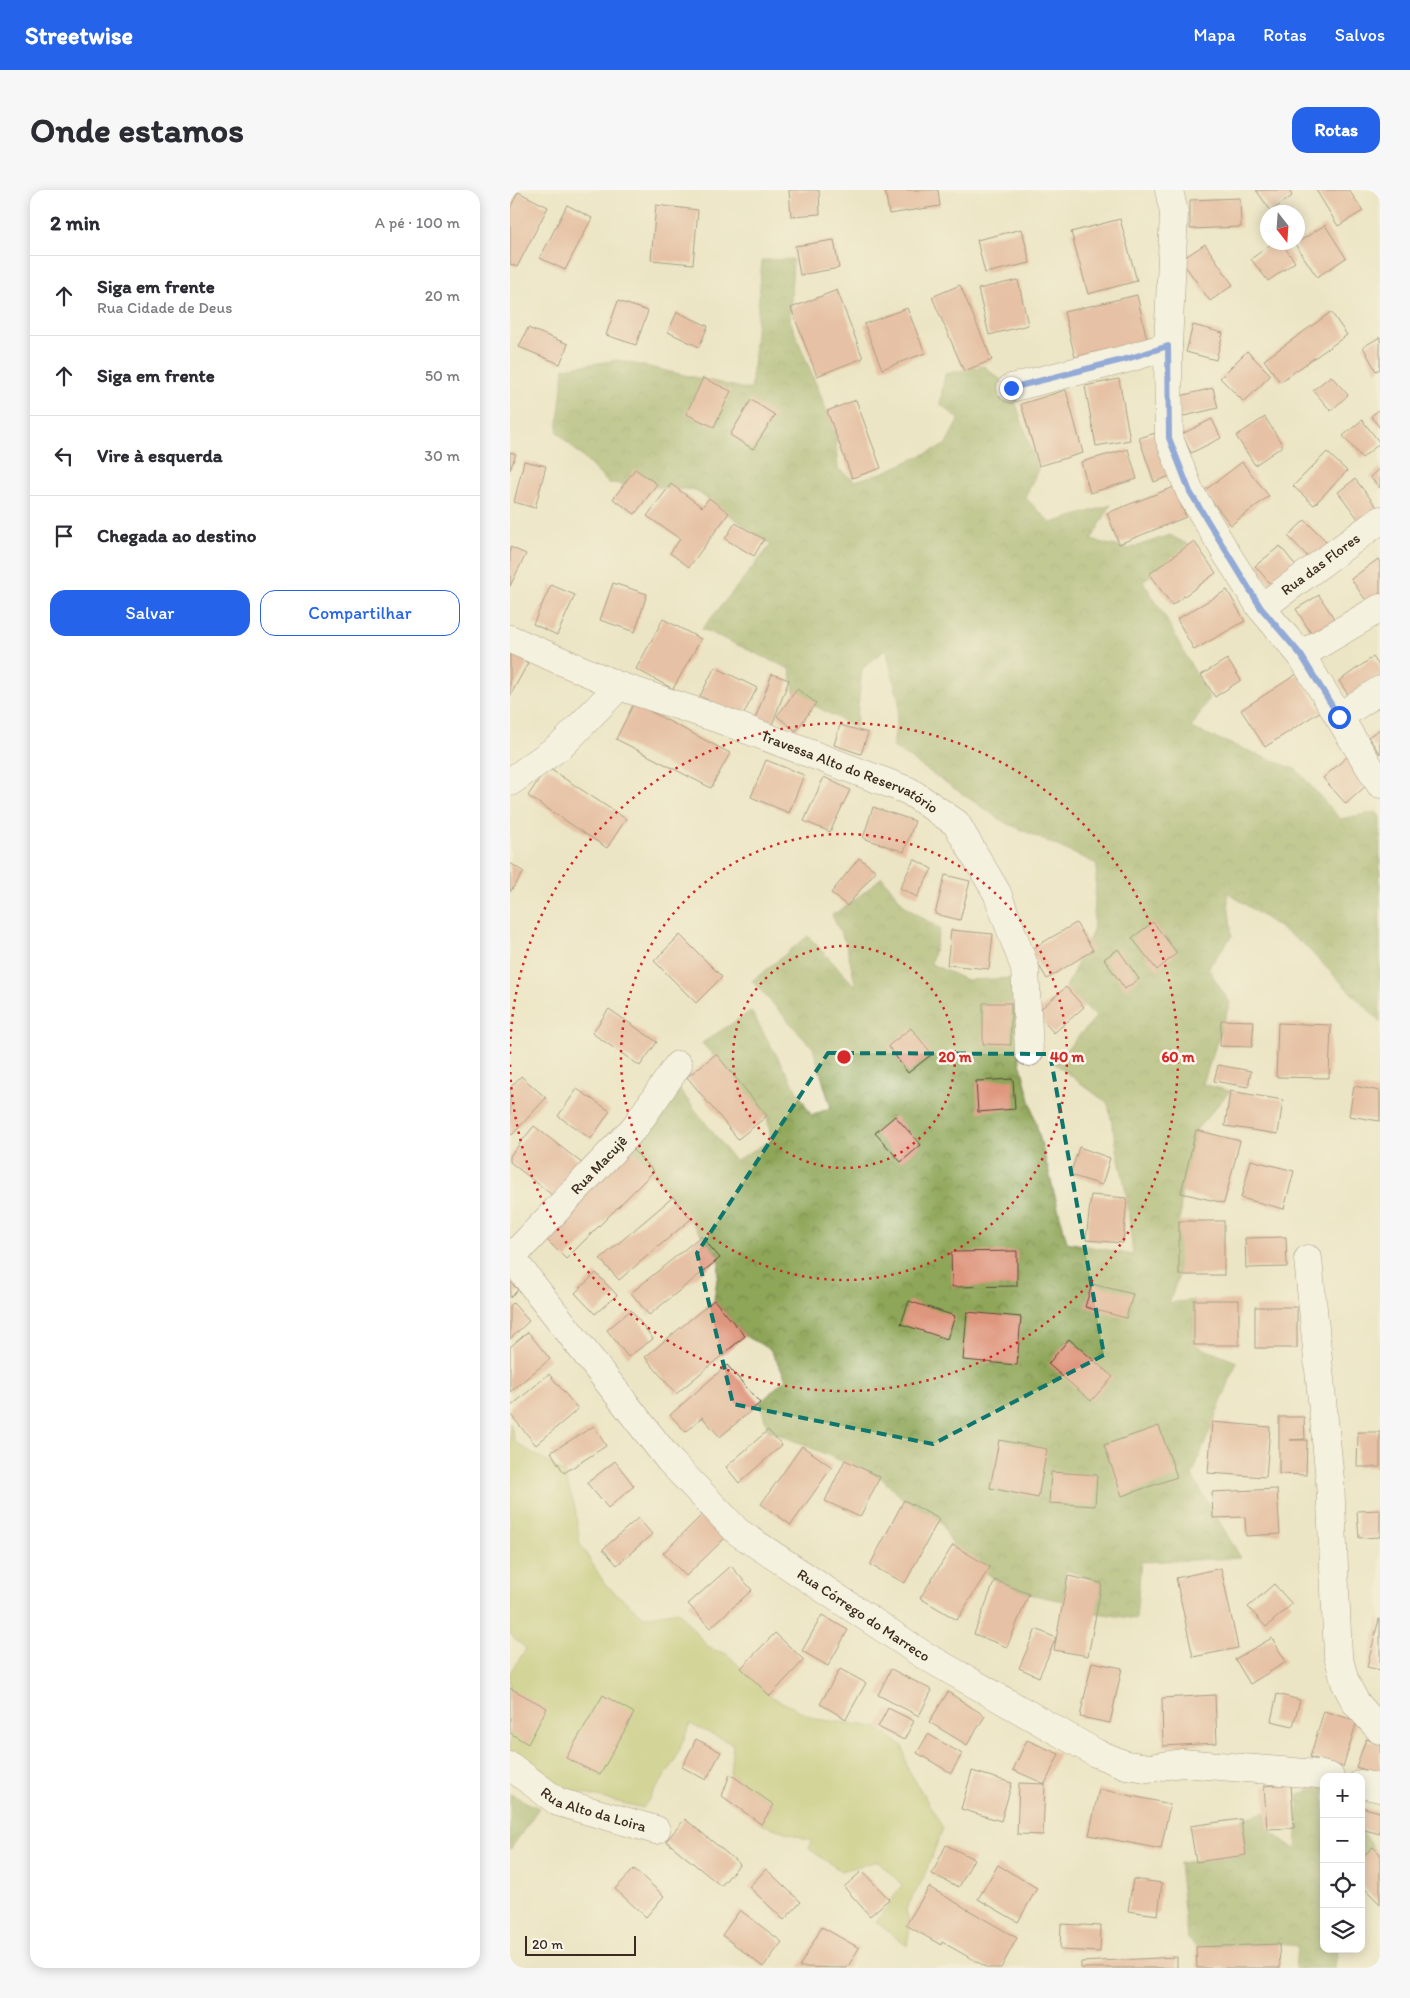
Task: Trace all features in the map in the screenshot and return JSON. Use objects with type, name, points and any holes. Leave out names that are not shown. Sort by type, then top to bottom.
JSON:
[{"type":"street","points":[[1168,190],[1174,213],[1168,346],[1169,438],[1190,492],[1261,608],[1301,655],[1379,780]]},
{"type":"street","points":[[1011,388],[1130,358],[1168,346]]},
{"type":"street","name":"Rua das Flores","points":[[1261,608],[1380,520]]},
{"type":"street","points":[[1301,655],[1380,608]]},
{"type":"street","name":"Travessa Alto do Reservatório","points":[[510,639],[619,686],[716,718],[909,791],[956,823],[997,893],[1025,968],[1029,1052]]},
{"type":"street","points":[[510,782],[563,744],[619,686]]},
{"type":"street","points":[[1339,717],[1380,690]]},
{"type":"street","name":"Rua Macujê","points":[[511,1257],[634,1127],[678,1065]]},
{"type":"street","name":"Rua Córrego do Marreco","points":[[511,1257],[670,1460],[738,1532],[922,1654],[1096,1753],[1126,1765],[1149,1768],[1182,1763],[1320,1774]]},
{"type":"street","points":[[1308,1260],[1330,1480],[1338,1655],[1345,1682],[1356,1703],[1380,1730]]},
{"type":"street","name":"Rua Alto da Loira","points":[[510,1766],[558,1802],[656,1830]]},
{"type":"street","points":[[1365,1785],[1380,1788]]},
{"type":"highlighted area","points":[[828,1053],[1050,1054],[1104,1355],[933,1444],[733,1404],[697,1253]]},
{"type":"green space","points":[[793,259],[790,320],[835,431],[838,469],[855,481],[884,472],[945,445],[959,419],[940,404],[945,374],[984,366],[1011,388],[1038,470],[1025,497],[1051,523],[1111,505],[1091,540],[1128,549],[1170,535],[1191,546],[1143,581],[1209,698],[1191,728],[1297,770],[1340,819],[1376,812],[1380,817],[1380,1022],[1302,943],[1227,892],[1232,936],[1208,968],[1230,1003],[1203,1084],[1230,1091],[1196,1130],[1181,1193],[1179,1275],[1169,1303],[1194,1300],[1194,1345],[1237,1362],[1192,1476],[1241,1558],[1141,1562],[1136,1619],[1096,1613],[1102,1583],[1066,1570],[1063,1601],[1029,1594],[995,1580],[953,1545],[939,1519],[904,1500],[880,1477],[768,1430],[760,1403],[786,1378],[770,1349],[745,1336],[714,1300],[720,1258],[631,1148],[677,1086],[735,1161],[771,1140],[767,1116],[702,1043],[751,1011],[811,1115],[831,1108],[813,1048],[752,981],[808,936],[856,987],[846,944],[832,915],[847,906],[882,877],[906,907],[940,929],[931,964],[967,980],[1015,978],[1020,1062],[1067,1242],[1133,1255],[1127,1198],[1108,1104],[1054,1063],[1096,1017],[1066,987],[1093,931],[1097,864],[1004,822],[893,747],[899,703],[886,649],[862,669],[856,728],[795,695],[790,669],[702,629],[771,545],[695,490],[608,483],[557,432],[564,368],[618,360],[751,390],[762,260]]},
{"type":"green space","points":[[510,1423],[515,1442],[564,1473],[575,1507],[580,1544],[605,1584],[644,1617],[678,1611],[709,1648],[727,1654],[770,1696],[816,1719],[876,1727],[903,1746],[907,1767],[943,1828],[923,1879],[906,1909],[910,1927],[907,1946],[876,1922],[902,1885],[878,1861],[841,1871],[809,1849],[812,1841],[761,1824],[774,1805],[730,1774],[733,1744],[690,1724],[674,1763],[643,1808],[564,1789],[510,1750],[510,1672],[526,1649],[510,1634]]},
{"type":"green space","points":[[1320,1787],[1320,1953],[1337,1953],[1335,1968],[1295,1968],[1297,1946],[1279,1944],[1196,1947],[1187,1938],[1179,1863],[1246,1855],[1241,1819],[1265,1812],[1267,1829],[1296,1850],[1299,1794]]},
{"type":"green space","points":[[510,1794],[539,1808],[510,1850]]},
{"type":"green space","points":[[1365,1835],[1373,1847],[1365,1854]]},
{"type":"building","points":[[789,190],[819,190],[820,214],[791,216]]},
{"type":"building","points":[[885,190],[938,190],[940,206],[889,214]]},
{"type":"building","points":[[1256,190],[1289,190],[1292,196],[1279,205],[1267,205]]},
{"type":"building","points":[[1316,190],[1349,190],[1363,211],[1338,226]]},
{"type":"building","points":[[518,192],[548,207],[517,267],[510,264],[510,208]]},
{"type":"building","points":[[1240,198],[1241,227],[1190,229],[1190,200]]},
{"type":"building","points":[[567,205],[592,218],[565,270],[540,258]]},
{"type":"building","points":[[656,205],[698,210],[693,264],[651,260]]},
{"type":"building","points":[[1120,219],[1137,281],[1088,294],[1071,232]]},
{"type":"building","points":[[1325,225],[1346,258],[1317,277],[1299,250],[1305,250],[1305,238]]},
{"type":"building","points":[[1022,229],[1030,263],[985,273],[977,240]]},
{"type":"building","points":[[834,240],[839,268],[800,275],[795,246]]},
{"type":"building","points":[[1205,244],[1233,285],[1210,301],[1181,260]]},
{"type":"building","points":[[1263,250],[1287,250],[1295,262],[1268,281],[1251,259]]},
{"type":"building","points":[[1018,280],[1028,325],[989,335],[978,289]]},
{"type":"building","points":[[960,285],[992,360],[964,371],[932,297]]},
{"type":"building","points":[[837,290],[863,358],[817,376],[791,308]]},
{"type":"building","points":[[1137,295],[1147,340],[1075,357],[1064,312]]},
{"type":"building","points":[[618,301],[648,311],[636,345],[606,335]]},
{"type":"building","points":[[907,308],[925,353],[882,369],[864,324]]},
{"type":"building","points":[[677,312],[708,326],[699,347],[668,332]]},
{"type":"building","points":[[1331,312],[1347,335],[1280,382],[1264,360]]},
{"type":"building","points":[[1193,325],[1223,333],[1216,360],[1186,352]]},
{"type":"building","points":[[528,328],[568,344],[560,364],[519,347]]},
{"type":"building","points":[[1380,337],[1380,369],[1376,371],[1363,347]]},
{"type":"building","points":[[1247,351],[1271,375],[1244,402],[1220,378]]},
{"type":"building","points":[[1331,376],[1348,395],[1331,411],[1313,390]]},
{"type":"building","points":[[703,378],[731,391],[714,427],[686,414]]},
{"type":"building","points":[[1119,379],[1130,440],[1096,446],[1085,386]]},
{"type":"building","points":[[1213,388],[1218,408],[1180,417],[1176,397]]},
{"type":"building","points":[[1066,390],[1083,453],[1039,466],[1021,404]]},
{"type":"building","points":[[751,400],[775,415],[753,449],[730,435]]},
{"type":"building","points":[[856,400],[881,468],[852,478],[827,411]]},
{"type":"building","points":[[1380,409],[1380,428],[1371,416]]},
{"type":"building","points":[[1265,417],[1283,446],[1255,465],[1236,436]]},
{"type":"building","points":[[1212,419],[1221,438],[1191,453],[1182,434]]},
{"type":"building","points":[[1362,420],[1380,443],[1362,458],[1343,436]]},
{"type":"building","points":[[1159,432],[1173,475],[1154,482],[1139,438]]},
{"type":"building","points":[[1128,449],[1137,479],[1090,493],[1081,462]]},
{"type":"building","points":[[510,452],[516,454],[510,470]]},
{"type":"building","points":[[1327,452],[1347,471],[1314,505],[1293,486]]},
{"type":"building","points":[[524,461],[546,466],[535,508],[514,502]]},
{"type":"building","points":[[1242,462],[1269,496],[1231,525],[1204,491]]},
{"type":"building","points":[[1380,468],[1380,488],[1370,477]]},
{"type":"building","points":[[635,469],[657,484],[635,514],[613,499]]},
{"type":"building","points":[[1355,479],[1380,511],[1362,524],[1338,492]]},
{"type":"building","points":[[671,484],[702,507],[709,498],[729,513],[689,567],[670,553],[680,539],[647,516]]},
{"type":"building","points":[[1174,487],[1186,517],[1119,544],[1107,513]]},
{"type":"building","points":[[1305,520],[1329,544],[1312,561],[1288,536]]},
{"type":"building","points":[[735,523],[764,539],[754,556],[725,539]]},
{"type":"building","points":[[1194,541],[1216,573],[1172,605],[1149,574]]},
{"type":"building","points":[[1280,546],[1301,572],[1277,591],[1255,566]]},
{"type":"building","points":[[510,547],[526,554],[510,586]]},
{"type":"building","points":[[1378,559],[1380,562],[1380,593],[1367,602],[1351,579]]},
{"type":"building","points":[[613,583],[647,594],[635,632],[600,620]]},
{"type":"building","points":[[551,585],[575,595],[557,635],[533,624]]},
{"type":"building","points":[[1227,590],[1245,621],[1194,650],[1177,619]]},
{"type":"building","points":[[1319,595],[1337,623],[1314,638],[1296,609]]},
{"type":"building","points":[[663,619],[701,639],[673,689],[636,669]]},
{"type":"building","points":[[510,653],[528,663],[510,696]]},
{"type":"building","points":[[1373,657],[1380,667],[1380,675],[1349,696],[1339,681]]},
{"type":"building","points":[[1227,659],[1241,680],[1215,697],[1201,675]]},
{"type":"building","points":[[715,667],[757,688],[742,717],[700,696]]},
{"type":"building","points":[[772,674],[789,680],[772,725],[755,719]]},
{"type":"building","points":[[1297,674],[1321,711],[1265,747],[1241,710]]},
{"type":"building","points":[[797,689],[816,703],[796,731],[777,716]]},
{"type":"building","points":[[634,703],[730,753],[711,788],[616,739]]},
{"type":"building","points":[[840,725],[868,733],[861,754],[834,745]]},
{"type":"building","points":[[1380,729],[1380,754],[1368,737]]},
{"type":"building","points":[[1347,757],[1370,782],[1346,804],[1323,778]]},
{"type":"building","points":[[766,760],[804,775],[789,813],[751,797]]},
{"type":"building","points":[[547,767],[626,819],[607,848],[528,796]]},
{"type":"building","points":[[824,777],[850,790],[830,832],[804,821]]},
{"type":"building","points":[[873,807],[915,821],[904,852],[863,838]]},
{"type":"building","points":[[859,858],[876,871],[847,906],[831,893]]},
{"type":"building","points":[[914,859],[932,869],[917,897],[900,888]]},
{"type":"building","points":[[510,863],[524,872],[510,892]]},
{"type":"building","points":[[945,875],[970,881],[960,920],[935,914]]},
{"type":"building","points":[[1153,922],[1177,953],[1157,970],[1132,938]]},
{"type":"building","points":[[1076,923],[1093,950],[1047,979],[1030,950]]},
{"type":"building","points":[[951,930],[993,934],[989,969],[947,965]]},
{"type":"building","points":[[680,935],[722,977],[696,1003],[654,961]]},
{"type":"building","points":[[1118,949],[1139,979],[1125,989],[1104,959]]},
{"type":"building","points":[[1066,987],[1084,1007],[1054,1033],[1036,1013]]},
{"type":"building","points":[[983,1003],[1011,1003],[1011,1045],[983,1044]]},
{"type":"building","points":[[609,1009],[657,1042],[640,1066],[592,1033]]},
{"type":"building","points":[[1221,1020],[1254,1021],[1252,1047],[1220,1046]]},
{"type":"building","points":[[1278,1023],[1331,1025],[1329,1078],[1276,1077]]},
{"type":"building","points":[[911,1028],[932,1054],[908,1073],[888,1046]]},
{"type":"building","points":[[716,1054],[767,1116],[738,1139],[687,1077]]},
{"type":"building","points":[[1218,1065],[1251,1071],[1248,1087],[1214,1081]]},
{"type":"building","points":[[521,1076],[546,1098],[512,1135],[510,1133],[510,1088]]},
{"type":"building","points":[[1013,1079],[1015,1109],[978,1112],[976,1081]]},
{"type":"building","points":[[1354,1086],[1380,1091],[1380,1121],[1349,1116]]},
{"type":"building","points":[[577,1089],[610,1111],[591,1139],[558,1116]]},
{"type":"building","points":[[1230,1091],[1283,1100],[1278,1134],[1225,1126]]},
{"type":"building","points":[[895,1116],[921,1145],[901,1162],[875,1133]]},
{"type":"building","points":[[534,1126],[583,1164],[556,1198],[510,1162],[510,1156]]},
{"type":"building","points":[[1196,1130],[1240,1141],[1224,1203],[1181,1193]]},
{"type":"building","points":[[1079,1147],[1110,1158],[1102,1185],[1070,1175]]},
{"type":"building","points":[[631,1148],[654,1171],[566,1259],[543,1236]]},
{"type":"building","points":[[1251,1160],[1294,1171],[1284,1209],[1241,1198]]},
{"type":"building","points":[[1091,1195],[1127,1198],[1123,1243],[1086,1240]]},
{"type":"building","points":[[673,1197],[691,1219],[619,1280],[600,1259]]},
{"type":"building","points":[[1179,1221],[1224,1221],[1224,1275],[1179,1275]]},
{"type":"building","points":[[701,1236],[720,1258],[649,1315],[631,1293]]},
{"type":"building","points":[[1286,1237],[1287,1267],[1246,1268],[1245,1238]]},
{"type":"building","points":[[1017,1251],[1017,1286],[952,1287],[951,1252]]},
{"type":"building","points":[[596,1273],[617,1295],[595,1314],[575,1293]]},
{"type":"building","points":[[510,1282],[518,1290],[510,1298]]},
{"type":"building","points":[[1092,1284],[1133,1294],[1126,1318],[1085,1307]]},
{"type":"building","points":[[714,1300],[745,1336],[676,1394],[645,1357]]},
{"type":"building","points":[[1194,1300],[1239,1300],[1239,1345],[1194,1345]]},
{"type":"building","points":[[909,1301],[955,1316],[947,1339],[901,1324]]},
{"type":"building","points":[[513,1303],[529,1321],[510,1339],[510,1306]]},
{"type":"building","points":[[1255,1307],[1297,1307],[1297,1348],[1255,1348]]},
{"type":"building","points":[[631,1310],[653,1339],[628,1357],[607,1330]]},
{"type":"building","points":[[967,1312],[1021,1317],[1017,1365],[963,1360]]},
{"type":"building","points":[[528,1332],[550,1359],[510,1392],[510,1347]]},
{"type":"building","points":[[1069,1339],[1113,1377],[1091,1401],[1048,1364]]},
{"type":"building","points":[[727,1365],[760,1403],[720,1437],[702,1417],[686,1432],[670,1415]]},
{"type":"building","points":[[549,1374],[578,1409],[536,1445],[510,1414],[510,1407]]},
{"type":"building","points":[[1279,1417],[1304,1417],[1305,1439],[1290,1440],[1307,1440],[1306,1475],[1279,1474]]},
{"type":"building","points":[[1212,1422],[1270,1427],[1266,1477],[1208,1473]]},
{"type":"building","points":[[594,1426],[606,1446],[564,1473],[551,1452]]},
{"type":"building","points":[[1159,1426],[1177,1477],[1122,1496],[1104,1445]]},
{"type":"building","points":[[768,1430],[782,1445],[739,1483],[726,1467]]},
{"type":"building","points":[[1358,1432],[1380,1432],[1380,1467],[1357,1467]]},
{"type":"building","points":[[999,1440],[1047,1449],[1038,1498],[990,1488]]},
{"type":"building","points":[[802,1446],[832,1467],[791,1525],[761,1504]]},
{"type":"building","points":[[845,1460],[880,1477],[860,1517],[825,1501]]},
{"type":"building","points":[[615,1461],[634,1486],[608,1508],[587,1483]]},
{"type":"building","points":[[1051,1472],[1097,1475],[1095,1506],[1049,1503]]},
{"type":"building","points":[[1277,1489],[1280,1534],[1246,1536],[1245,1517],[1213,1518],[1212,1492]]},
{"type":"building","points":[[904,1500],[939,1519],[905,1583],[870,1565]]},
{"type":"building","points":[[1380,1510],[1380,1537],[1359,1538],[1357,1511]]},
{"type":"building","points":[[704,1513],[727,1536],[686,1576],[663,1553]]},
{"type":"building","points":[[638,1518],[652,1534],[617,1565],[603,1549]]},
{"type":"building","points":[[953,1545],[990,1567],[957,1620],[920,1598]]},
{"type":"building","points":[[731,1566],[752,1590],[710,1628],[688,1604]]},
{"type":"building","points":[[1221,1568],[1238,1648],[1193,1657],[1176,1578]]},
{"type":"building","points":[[1068,1576],[1102,1583],[1088,1656],[1054,1650]]},
{"type":"building","points":[[995,1580],[1029,1594],[1007,1647],[974,1634]]},
{"type":"building","points":[[1274,1584],[1292,1604],[1266,1627],[1248,1607]]},
{"type":"building","points":[[822,1615],[848,1630],[828,1666],[802,1651]]},
{"type":"building","points":[[1380,1619],[1380,1670],[1367,1667]]},
{"type":"building","points":[[1036,1629],[1056,1638],[1039,1677],[1019,1668]]},
{"type":"building","points":[[775,1633],[804,1660],[770,1696],[741,1668]]},
{"type":"building","points":[[1272,1638],[1286,1662],[1250,1684],[1235,1659]]},
{"type":"building","points":[[1092,1662],[1122,1668],[1110,1723],[1080,1717]]},
{"type":"building","points":[[840,1669],[866,1683],[846,1719],[820,1704]]},
{"type":"building","points":[[891,1669],[932,1690],[919,1716],[878,1695]]},
{"type":"building","points":[[510,1688],[547,1708],[528,1744],[510,1733]]},
{"type":"building","points":[[948,1692],[985,1716],[967,1745],[929,1722]]},
{"type":"building","points":[[1277,1694],[1300,1700],[1293,1726],[1271,1721]]},
{"type":"building","points":[[603,1695],[634,1713],[600,1775],[566,1758]]},
{"type":"building","points":[[1215,1695],[1217,1743],[1163,1746],[1162,1698]]},
{"type":"building","points":[[888,1708],[914,1721],[904,1740],[878,1727]]},
{"type":"building","points":[[1324,1711],[1357,1721],[1343,1767],[1310,1757]]},
{"type":"building","points":[[928,1734],[962,1754],[951,1773],[917,1753]]},
{"type":"building","points":[[696,1739],[721,1752],[706,1780],[682,1767]]},
{"type":"building","points":[[1366,1739],[1380,1744],[1380,1775],[1356,1767]]},
{"type":"building","points":[[1027,1740],[1059,1754],[1045,1784],[1013,1770]]},
{"type":"building","points":[[972,1771],[1012,1783],[1001,1821],[961,1809]]},
{"type":"building","points":[[730,1774],[774,1805],[761,1824],[722,1796]]},
{"type":"building","points":[[1019,1783],[1045,1784],[1043,1835],[1017,1834]]},
{"type":"building","points":[[1291,1784],[1294,1828],[1267,1829],[1264,1786]]},
{"type":"building","points":[[1099,1789],[1170,1804],[1161,1849],[1089,1835]]},
{"type":"building","points":[[1365,1808],[1380,1812],[1380,1834],[1365,1830]]},
{"type":"building","points":[[685,1819],[740,1864],[721,1886],[666,1841]]},
{"type":"building","points":[[1241,1819],[1246,1855],[1196,1862],[1190,1826]]},
{"type":"building","points":[[946,1845],[974,1859],[959,1887],[932,1874]]},
{"type":"building","points":[[1373,1847],[1380,1854],[1380,1904],[1365,1889],[1365,1854]]},
{"type":"building","points":[[998,1865],[1037,1888],[1018,1922],[978,1899]]},
{"type":"building","points":[[634,1869],[664,1896],[646,1917],[615,1889]]},
{"type":"building","points":[[766,1869],[801,1902],[784,1920],[749,1887]]},
{"type":"building","points":[[862,1871],[889,1899],[870,1916],[844,1887]]},
{"type":"building","points":[[1133,1879],[1162,1883],[1158,1915],[1128,1911]]},
{"type":"building","points":[[929,1887],[1017,1938],[1001,1968],[988,1968],[942,1942],[941,1945],[906,1925]]},
{"type":"building","points":[[740,1910],[782,1942],[763,1967],[722,1935]]},
{"type":"building","points":[[1061,1924],[1101,1926],[1100,1952],[1060,1950]]},
{"type":"building","points":[[822,1927],[859,1948],[847,1968],[799,1967]]},
{"type":"building","points":[[1279,1944],[1280,1968],[1197,1968],[1196,1947]]},
{"type":"building","points":[[1177,1957],[1177,1968],[1081,1968],[1081,1962]]},
{"type":"route","points":[[1011,388],[1130,358],[1168,346],[1169,438],[1190,492],[1261,608],[1301,655],[1339,717]]}]
